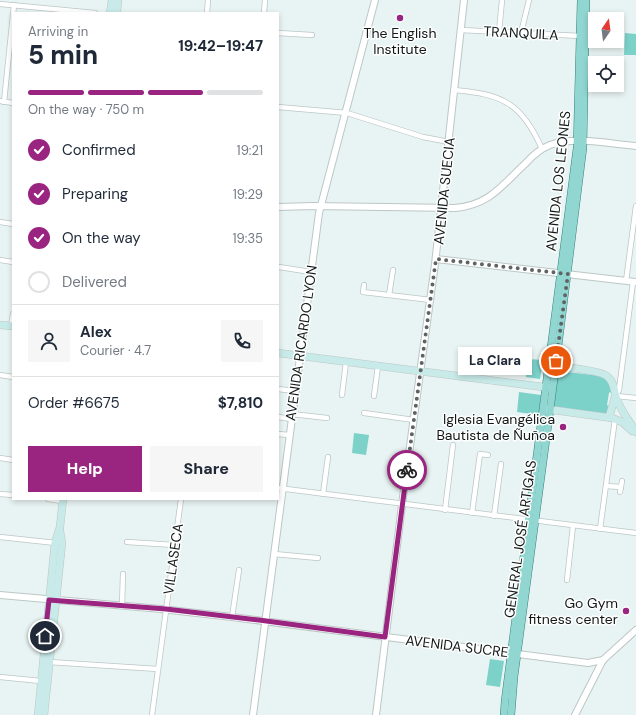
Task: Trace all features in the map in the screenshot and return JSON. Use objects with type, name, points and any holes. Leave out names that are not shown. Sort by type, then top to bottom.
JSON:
[{"type":"main road","points":[[110,12],[112,0]]},
{"type":"main road","points":[[116,12],[118,0]]},
{"type":"main road","name":"AVENIDA LOS LEONES","points":[[581,0],[581,141]]},
{"type":"main road","name":"AVENIDA LOS LEONES","points":[[552,366],[581,141],[586,0]]},
{"type":"main road","points":[[0,325],[12,326]]},
{"type":"main road","points":[[279,353],[550,388]]},
{"type":"main road","points":[[552,366],[607,375],[613,383],[616,396],[623,412],[636,433]]},
{"type":"main road","name":"GENERAL JOSÉ ARTIGAS","points":[[504,715],[505,701],[514,653],[552,366]]},
{"type":"main road","points":[[612,418],[610,414],[616,396]]},
{"type":"main road","points":[[547,409],[612,418],[624,423],[636,433]]},
{"type":"main road","points":[[38,715],[63,500]]},
{"type":"main road","points":[[44,715],[49,662],[52,600]]},
{"type":"main road","name":"GENERAL JOSÉ ARTIGAS","points":[[511,715],[514,653]]},
{"type":"street","points":[[207,12],[208,0]]},
{"type":"street","points":[[264,12],[266,0]]},
{"type":"street","name":"AVENIDA RICARDO LYON","points":[[279,500],[292,416],[320,206],[375,0]]},
{"type":"street","name":"AVENIDA SUECIA","points":[[376,715],[402,504],[431,300],[464,0]]},
{"type":"street","points":[[499,32],[502,0]]},
{"type":"street","points":[[521,33],[529,0]]},
{"type":"street","points":[[0,4],[85,12]]},
{"type":"street","points":[[13,12],[14,5]]},
{"type":"street","points":[[12,21],[2,102],[12,103]]},
{"type":"street","name":"TRANQUILA","points":[[461,30],[580,36]]},
{"type":"street","points":[[279,33],[312,35]]},
{"type":"street","points":[[454,90],[486,93],[504,100],[520,112],[528,122],[542,149]]},
{"type":"street","points":[[279,107],[345,113],[423,137],[449,142]]},
{"type":"street","points":[[279,207],[465,207],[495,193],[530,158],[542,149],[559,142],[581,141],[636,146]]},
{"type":"street","points":[[626,281],[636,206]]},
{"type":"street","points":[[0,222],[12,224]]},
{"type":"street","points":[[436,259],[635,282],[619,390],[616,396],[636,398]]},
{"type":"street","points":[[0,260],[12,262]]},
{"type":"street","points":[[279,267],[311,272]]},
{"type":"street","points":[[389,295],[393,270]]},
{"type":"street","points":[[364,285],[363,292],[431,300]]},
{"type":"street","points":[[342,395],[346,362]]},
{"type":"street","points":[[374,396],[378,366]]},
{"type":"street","points":[[0,375],[12,377]]},
{"type":"street","points":[[279,389],[295,391]]},
{"type":"street","points":[[364,413],[414,420]]},
{"type":"street","points":[[279,417],[292,416],[327,418]]},
{"type":"street","points":[[600,529],[606,486],[612,418]]},
{"type":"street","points":[[279,434],[289,435]]},
{"type":"street","points":[[445,510],[453,445]]},
{"type":"street","points":[[472,513],[480,454],[488,455]]},
{"type":"street","points":[[323,494],[328,457]]},
{"type":"street","points":[[0,458],[12,460]]},
{"type":"street","points":[[494,516],[501,464]]},
{"type":"street","points":[[606,486],[620,490],[622,481]]},
{"type":"street","points":[[280,489],[636,533]]},
{"type":"street","points":[[0,494],[12,495]]},
{"type":"street","name":"VILLASECA","points":[[152,715],[181,500]]},
{"type":"street","name":"AVENIDA RICARDO LYON","points":[[253,715],[274,554],[279,500]]},
{"type":"street","points":[[567,580],[573,526]]},
{"type":"street","points":[[0,537],[59,543]]},
{"type":"street","points":[[127,542],[175,545]]},
{"type":"street","points":[[274,554],[318,558]]},
{"type":"street","points":[[232,616],[239,570]]},
{"type":"street","points":[[122,606],[123,574]]},
{"type":"street","name":"AVENIDA SUCRE","points":[[0,595],[232,616],[588,663],[603,660]]},
{"type":"street","points":[[575,715],[603,660],[636,630]]},
{"type":"street","points":[[49,662],[158,669]]},
{"type":"street","points":[[588,663],[596,673]]},
{"type":"street","points":[[0,677],[41,681]]},
{"type":"shaded area","points":[[625,33],[636,34],[636,55],[624,55]]},
{"type":"shaded area","points":[[528,359],[543,360],[540,379],[526,377]]},
{"type":"shaded area","points":[[557,372],[601,376],[610,382],[613,395],[610,392],[609,393],[607,405],[610,407],[606,414],[555,408],[553,406]]},
{"type":"shaded area","points":[[519,392],[541,395],[539,415],[517,412]]},
{"type":"shaded area","points":[[354,433],[369,435],[366,455],[352,453]]},
{"type":"shaded area","points":[[490,659],[504,661],[500,687],[486,685]]},
{"type":"way so far","points":[[407,470],[436,259],[568,274],[556,361]]},
{"type":"place","name":"The English Institute","points":[[400,18]]},
{"type":"place","name":"La Clara","points":[[556,361]]},
{"type":"place","name":"Iglesia Evangélica Bautista de Ñuñoa","points":[[563,427]]},
{"type":"place","name":"Go Gym fitness center","points":[[626,611]]},
{"type":"route","points":[[45,636],[49,600],[166,609],[385,637],[407,470]]}]
